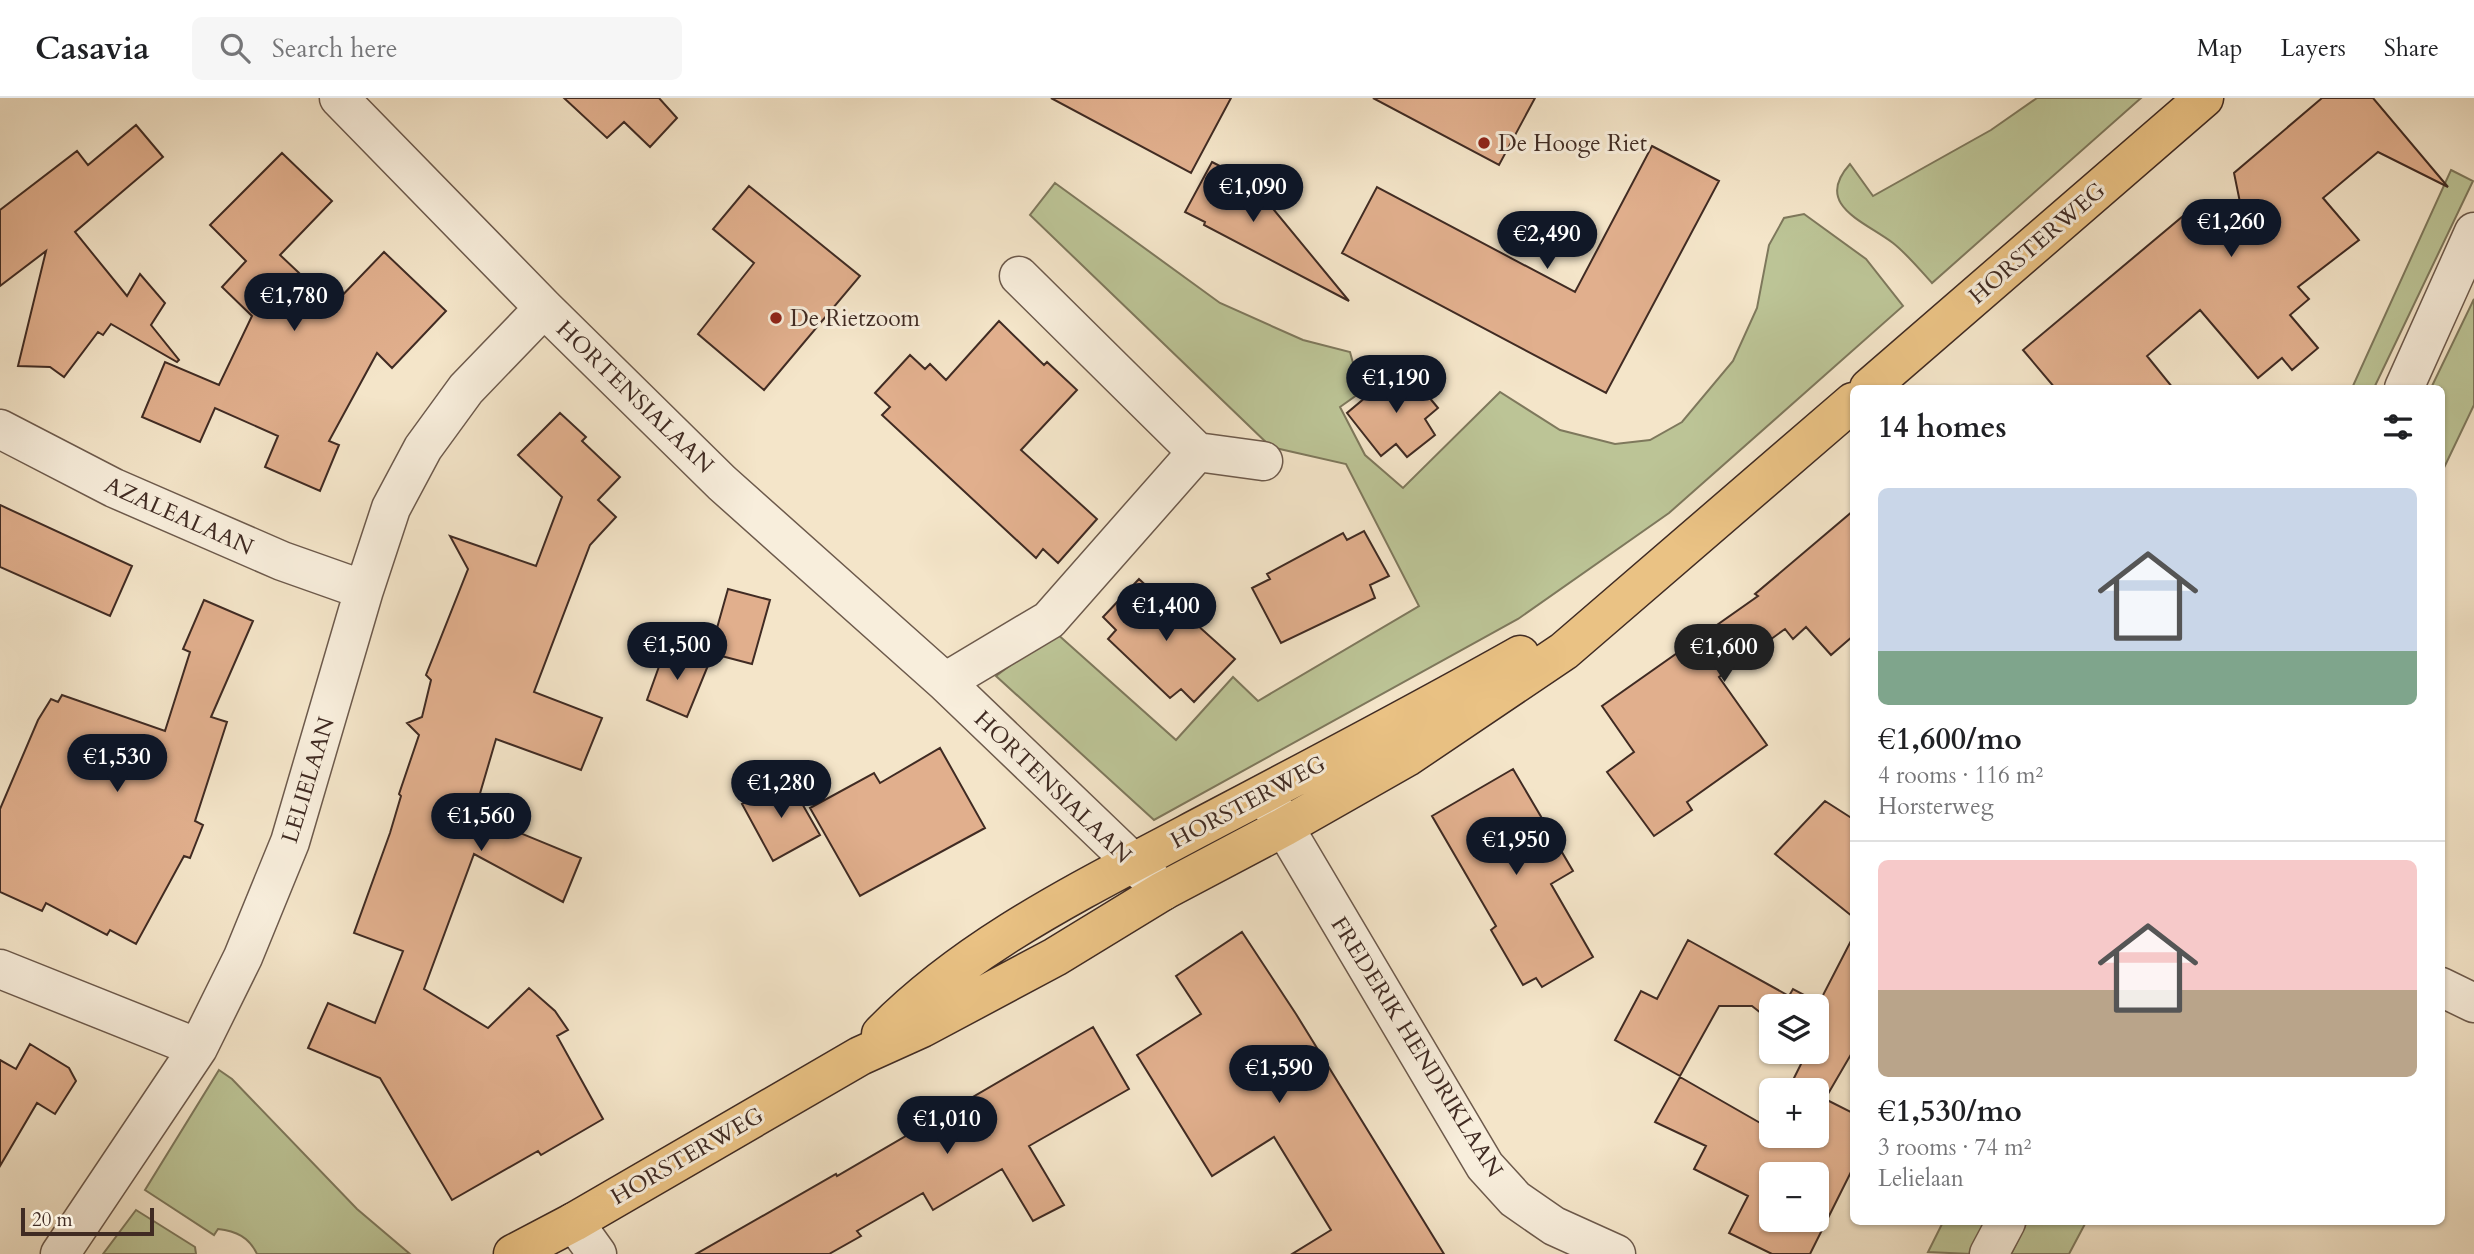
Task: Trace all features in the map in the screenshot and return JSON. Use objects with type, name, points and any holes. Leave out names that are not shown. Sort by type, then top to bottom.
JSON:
[{"type":"main road","name":"HORSTERWEG","points":[[1872,385],[2204,98]]},
{"type":"main road","name":"HORSTERWEG","points":[[513,1254],[574,1222],[860,1056],[922,1028],[1055,957],[1163,891],[1284,827],[1407,757],[1564,651],[1850,405]]},
{"type":"main road","name":"HORSTERWEG","points":[[860,1056],[898,1017],[936,984],[990,944],[1133,863],[1524,653],[1654,575]]},
{"type":"street","name":"HORTENSIALAAN","points":[[339,98],[544,308],[722,483],[945,682],[1163,891]]},
{"type":"street","points":[[2405,385],[2474,232]]},
{"type":"street","points":[[1019,276],[1197,452],[1264,461]]},
{"type":"street","name":"LELIELAAN","points":[[60,1254],[198,1048],[243,957],[290,842],[364,590],[391,508],[423,448],[466,388],[544,308]]},
{"type":"street","name":"AZALEALAAN","points":[[0,429],[114,488],[282,561],[364,590]]},
{"type":"street","points":[[945,682],[1049,620],[1197,452]]},
{"type":"street","name":"FREDERIK HENDRIKLAAN","points":[[1264,794],[1485,1166],[1515,1199],[1554,1226],[1616,1254]]},
{"type":"street","points":[[0,969],[198,1048]]},
{"type":"street","points":[[2445,989],[2474,1003]]},
{"type":"street","points":[[574,1222],[597,1254]]},
{"type":"street","points":[[1989,1254],[2004,1225]]},
{"type":"green space","points":[[2037,98],[2141,98],[1932,283],[1898,247],[1857,219],[1840,201],[1837,191],[1840,178],[1850,164],[1873,196],[1991,130]]},
{"type":"green space","points":[[2451,170],[2473,181],[2375,385],[2353,385]]},
{"type":"green space","points":[[1055,183],[1220,303],[1303,340],[1350,352],[1361,392],[1340,407],[1365,455],[1403,488],[1500,392],[1560,430],[1615,444],[1650,440],[1682,422],[1733,361],[1757,308],[1769,245],[1784,218],[1804,214],[1866,259],[1903,306],[1669,513],[1518,619],[1154,820],[996,676],[1055,632],[1176,740],[1233,677],[1258,701],[1419,606],[1346,464],[1271,447],[1030,215]]},
{"type":"green space","points":[[2474,299],[2474,405],[2445,466],[2445,385],[2432,385]]},
{"type":"green space","points":[[219,1070],[232,1079],[357,1209],[410,1254],[257,1254],[241,1236],[218,1229],[214,1235],[145,1190]]},
{"type":"green space","points":[[136,1210],[195,1247],[196,1254],[103,1254]]},
{"type":"green space","points":[[1942,1225],[1986,1225],[1971,1254],[1928,1252]]},
{"type":"green space","points":[[2026,1225],[2084,1225],[2069,1254],[2011,1254]]},
{"type":"building","points":[[564,98],[659,98],[677,118],[650,147],[624,122],[607,138]]},
{"type":"building","points":[[1051,98],[1231,98],[1191,173]]},
{"type":"building","name":"De Hooge Riet","points":[[1373,98],[1535,98],[1499,165]]},
{"type":"building","points":[[2322,98],[2373,98],[2448,187],[2378,152],[2323,198],[2359,240],[2298,287],[2309,299],[2290,315],[2318,348],[2292,370],[2282,358],[2258,378],[2200,310],[2147,356],[2171,385],[2052,385],[2023,350],[2201,201],[2244,222],[2234,173]]},
{"type":"building","points":[[136,125],[163,157],[75,232],[127,296],[140,274],[165,303],[151,325],[179,360],[177,362],[111,324],[103,335],[98,332],[64,377],[50,367],[18,366],[46,251],[0,286],[0,210],[77,151],[88,165]]},
{"type":"building","points":[[1652,146],[1719,181],[1606,393],[1342,253],[1377,187],[1575,292]]},
{"type":"building","points":[[282,153],[332,201],[280,255],[333,305],[384,252],[446,311],[392,368],[377,353],[329,441],[339,445],[320,491],[265,467],[278,436],[215,408],[200,442],[142,417],[165,362],[219,385],[252,316],[222,287],[246,261],[210,225]]},
{"type":"building","points":[[1212,162],[1251,182],[1349,301],[1204,225],[1205,222],[1185,212]]},
{"type":"building","name":"De Rietzoom","points":[[749,186],[860,276],[764,390],[698,334],[754,263],[713,229]]},
{"type":"building","points":[[999,321],[1044,365],[1047,362],[1077,390],[1021,450],[1097,519],[1058,563],[1043,549],[1036,558],[882,415],[890,407],[875,393],[910,355],[925,369],[930,364],[946,380]]},
{"type":"building","points":[[1403,366],[1438,408],[1425,419],[1435,435],[1407,457],[1396,444],[1381,456],[1347,413]]},
{"type":"building","points":[[560,413],[586,437],[582,441],[620,477],[598,500],[616,517],[590,545],[534,692],[602,718],[581,770],[496,739],[474,814],[581,858],[563,902],[474,854],[424,989],[488,1028],[529,988],[555,1011],[568,1030],[557,1036],[603,1119],[541,1155],[538,1151],[452,1200],[380,1078],[308,1048],[328,1003],[375,1023],[403,951],[354,933],[390,833],[401,796],[399,794],[419,735],[407,723],[422,717],[431,680],[426,675],[468,569],[450,536],[536,566],[562,497],[518,455]]},
{"type":"building","points":[[0,505],[132,566],[110,616],[0,567]]},
{"type":"building","points":[[1850,514],[1850,639],[1831,655],[1806,627],[1793,639],[1785,629],[1719,677],[1767,745],[1687,802],[1692,810],[1654,836],[1607,772],[1634,752],[1602,706],[1758,596],[1755,594]]},
{"type":"building","points":[[1364,531],[1389,576],[1370,585],[1375,598],[1281,643],[1252,588],[1270,579],[1267,574],[1343,533],[1347,540]]},
{"type":"building","points":[[1139,579],[1153,592],[1156,588],[1235,659],[1194,702],[1181,689],[1170,698],[1108,639],[1116,630],[1103,617]]},
{"type":"building","points":[[728,589],[770,600],[752,664],[710,653]]},
{"type":"building","points":[[204,600],[253,621],[211,717],[227,722],[195,821],[203,825],[190,858],[184,856],[136,944],[110,930],[107,935],[46,903],[42,911],[0,892],[0,809],[38,720],[51,699],[58,702],[62,695],[165,731],[190,652],[183,649]]},
{"type":"building","points":[[666,647],[709,663],[687,717],[647,700]]},
{"type":"building","points":[[940,748],[985,828],[860,896],[810,808],[874,773],[880,783]]},
{"type":"building","points":[[1513,769],[1573,871],[1551,884],[1593,957],[1542,987],[1536,978],[1523,985],[1491,930],[1496,926],[1432,816]]},
{"type":"building","points":[[788,779],[820,835],[773,861],[742,804]]},
{"type":"building","points":[[1825,801],[1850,817],[1850,915],[1775,854]]},
{"type":"building","points":[[1242,932],[1296,1014],[1444,1254],[1292,1254],[1331,1230],[1274,1137],[1212,1176],[1137,1055],[1201,1014],[1176,976]]},
{"type":"building","points":[[1688,940],[1785,994],[1759,994],[1759,1012],[1752,1006],[1719,1006],[1680,1076],[1615,1040],[1641,991],[1657,999]]},
{"type":"building","points":[[1850,943],[1850,1056],[1829,1092],[1829,1078],[1794,1078],[1801,1064],[1829,1064],[1829,994],[1824,994]]},
{"type":"building","points":[[1093,1027],[1129,1089],[1029,1146],[1064,1205],[1033,1221],[1002,1169],[933,1210],[923,1193],[857,1231],[861,1236],[829,1254],[696,1254],[836,1174],[837,1176]]},
{"type":"building","points":[[30,1044],[69,1068],[76,1081],[55,1114],[37,1103],[0,1166],[0,1060],[16,1069]]},
{"type":"building","points":[[1680,1077],[1759,1122],[1759,1148],[1829,1148],[1829,1101],[1850,1112],[1850,1174],[1829,1216],[1829,1162],[1759,1162],[1759,1232],[1821,1232],[1810,1254],[1772,1254],[1729,1233],[1748,1196],[1694,1169],[1706,1146],[1655,1122]]},
{"type":"place","name":"De Hooge Riet","points":[[1484,143]]},
{"type":"place","name":"De Rietzoom","points":[[776,318]]}]
